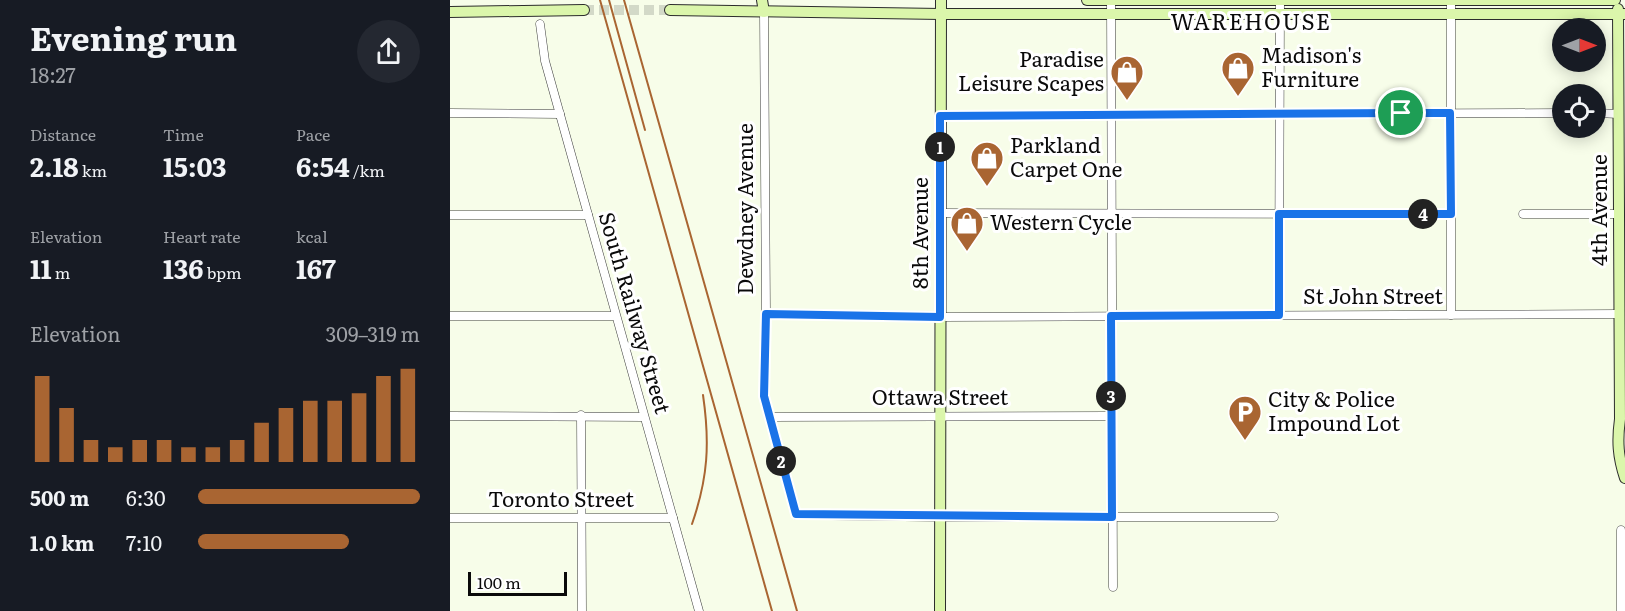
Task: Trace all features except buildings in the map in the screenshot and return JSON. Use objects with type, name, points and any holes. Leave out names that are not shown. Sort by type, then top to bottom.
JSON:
[{"type":"main road","name":"Dewdney Avenue","points":[[762,0],[764,12]]},
{"type":"main road","name":"8th Avenue","points":[[940,611],[941,0]]},
{"type":"main road","points":[[1087,0],[1616,0]]},
{"type":"main road","name":"4th Avenue","points":[[1616,0],[1621,14],[1620,419]]},
{"type":"main road","points":[[450,12],[584,10]]},
{"type":"main road","points":[[670,10],[941,14],[1621,14]]},
{"type":"main road","points":[[1620,419],[1625,444]]},
{"type":"main road","points":[[1620,419],[1617,441],[1619,460],[1625,478]]},
{"type":"street","points":[[1111,0],[1113,587]]},
{"type":"street","points":[[1279,315],[1280,0]]},
{"type":"street","points":[[1451,1],[1451,315]]},
{"type":"street","name":"Dewdney Avenue","points":[[764,12],[766,314],[764,396],[769,417]]},
{"type":"street","name":"South Railway Street","points":[[540,24],[545,62],[699,611]]},
{"type":"street","points":[[450,113],[560,114]]},
{"type":"street","points":[[940,116],[1552,113]]},
{"type":"street","points":[[1606,113],[1619,114]]},
{"type":"street","points":[[940,213],[1451,214]]},
{"type":"street","points":[[1523,214],[1620,214]]},
{"type":"street","points":[[450,215],[588,215]]},
{"type":"street","name":"St John Street","points":[[766,314],[940,317],[1620,314]]},
{"type":"street","points":[[450,316],[615,316]]},
{"type":"street","points":[[581,415],[582,611]]},
{"type":"street","points":[[450,416],[644,417]]},
{"type":"street","name":"Ottawa Street","points":[[769,417],[1111,416]]},
{"type":"street","points":[[769,417],[796,514],[940,517],[1274,517]]},
{"type":"street","name":"Toronto Street","points":[[450,518],[673,518]]},
{"type":"street","points":[[1621,530],[1621,611]]},
{"type":"tunnel","points":[[584,10],[670,10]]},
{"type":"railway","points":[[600,0],[772,611]]},
{"type":"railway","points":[[609,0],[645,130]]},
{"type":"railway","points":[[624,0],[797,611]]},
{"type":"railway","points":[[692,524],[706,460],[703,395]]},
{"type":"place","name":"Madison's Furniture","points":[[1238,97]]},
{"type":"place","name":"Paradise Leisure Scapes","points":[[1127,101]]},
{"type":"place","name":"Parkland Carpet One","points":[[987,187]]},
{"type":"place","name":"Western Cycle","points":[[967,252]]},
{"type":"place","name":"City & Police Impound Lot","points":[[1245,441]]},
{"type":"district","name":"WAREHOUSE","points":[[1251,22]]},
{"type":"route","points":[[1401,113],[1450,113],[1451,214],[1279,214],[1279,315],[1111,316],[1112,517],[796,514],[764,396],[766,314],[940,317],[940,116],[1401,113]]}]
